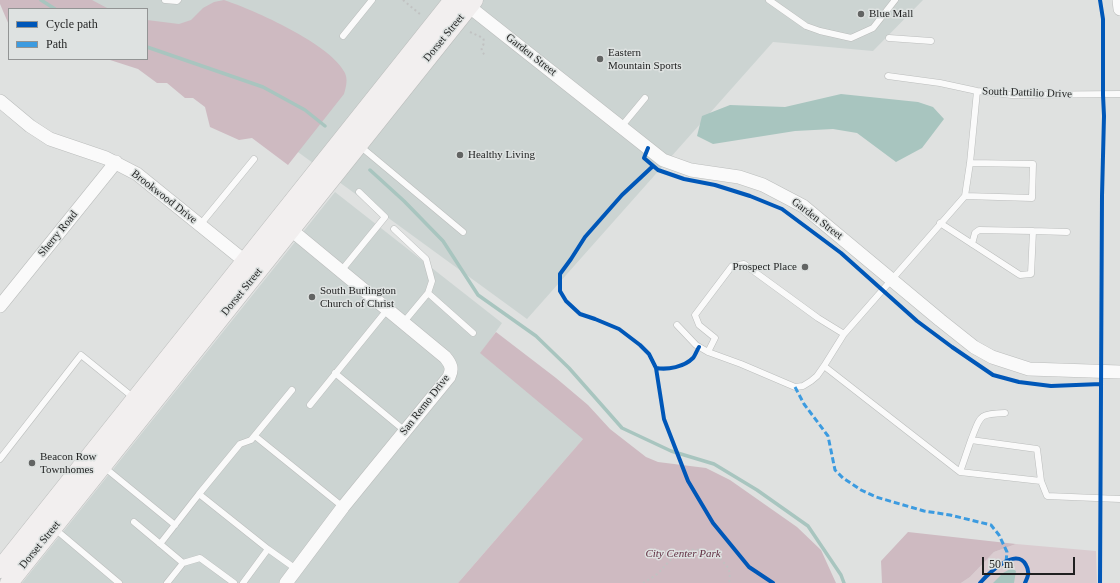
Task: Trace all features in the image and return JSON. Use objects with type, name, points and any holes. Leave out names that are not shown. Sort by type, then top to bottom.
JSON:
[{"type":"main road","name":"Dorset Street","points":[[285,225],[358,145],[464,2]]},
{"type":"main road","name":"Dorset Street","points":[[9,583],[102,466],[251,267],[464,2]]},
{"type":"main road","name":"Dorset Street","points":[[0,568],[135,399],[251,267]]},
{"type":"street","points":[[1119,0],[1120,9]]},
{"type":"street","name":"Garden Street","points":[[464,2],[663,160],[676,166],[691,170],[739,177],[763,185],[803,206],[974,347],[992,357],[1029,369],[1120,372]]},
{"type":"street","name":"Brookwood Drive","points":[[0,101],[30,126],[50,139],[116,162],[137,174],[251,267]]},
{"type":"street","name":"Sherry Road","points":[[0,306],[116,162]]},
{"type":"street","name":"San Remo Drive","points":[[285,225],[446,357],[452,372],[343,507],[286,583]]},
{"type":"lane","points":[[165,0],[178,0]]},
{"type":"lane","points":[[343,36],[372,0]]},
{"type":"lane","points":[[769,0],[806,26],[820,31],[852,38],[873,28],[895,0]]},
{"type":"lane","points":[[889,38],[930,41]]},
{"type":"lane","name":"South Dattilio Drive","points":[[888,76],[940,83],[977,91],[1012,94],[1120,94]]},
{"type":"lane","points":[[677,325],[696,345],[708,352],[795,387],[803,386],[811,381],[824,366],[844,334],[964,196],[970,163],[977,91]]},
{"type":"lane","points":[[621,127],[645,98]]},
{"type":"lane","points":[[358,145],[463,232]]},
{"type":"lane","points":[[200,225],[254,159]]},
{"type":"lane","points":[[964,196],[1032,198],[1033,164],[970,163]]},
{"type":"lane","points":[[341,271],[385,216],[359,192]]},
{"type":"lane","points":[[940,223],[1020,275],[1031,274],[1032,231]]},
{"type":"lane","points":[[394,229],[426,259],[432,281],[428,293],[403,323]]},
{"type":"lane","points":[[972,244],[974,233],[979,230],[1067,232]]},
{"type":"lane","points":[[708,352],[715,338],[699,325],[695,315],[732,266],[744,264],[818,318],[844,334]]},
{"type":"lane","points":[[428,293],[473,333]]},
{"type":"lane","points":[[310,405],[387,310]]},
{"type":"lane","points":[[0,459],[81,355],[135,399]]},
{"type":"lane","points":[[824,366],[960,472],[1041,481]]},
{"type":"lane","points":[[336,374],[405,431]]},
{"type":"lane","points":[[160,544],[240,444],[251,440],[255,436],[292,390]]},
{"type":"lane","points":[[960,472],[980,418],[988,413],[1005,413]]},
{"type":"lane","points":[[255,436],[343,507]]},
{"type":"lane","points":[[971,440],[1037,449],[1041,481],[1047,496],[1120,499]]},
{"type":"lane","points":[[102,466],[175,525]]},
{"type":"lane","points":[[199,494],[296,569]]},
{"type":"lane","points":[[134,522],[183,563]]},
{"type":"lane","points":[[53,528],[119,583]]},
{"type":"lane","points":[[243,583],[268,548]]},
{"type":"lane","points":[[168,583],[183,563],[200,558],[234,583]]},
{"type":"path","points":[[403,0],[421,15]]},
{"type":"path","points":[[470,32],[483,38],[484,44],[481,49],[486,56]]},
{"type":"path","points":[[643,583],[658,573],[674,557],[683,552],[694,550],[706,551],[717,556],[727,565],[730,572],[729,583]]},
{"type":"shaded area","points":[[90,0],[923,0],[873,51],[773,42],[527,319],[148,43],[148,8],[101,8]]},
{"type":"shaded area","points":[[841,94],[918,102],[933,107],[944,119],[922,148],[896,162],[857,133],[833,129],[795,131],[713,144],[697,136],[702,116],[730,105],[785,107]]},
{"type":"shaded area","points":[[335,192],[502,323],[481,353],[584,438],[458,583],[22,583]]},
{"type":"shaded area","points":[[1016,544],[1096,551],[1097,583],[961,583],[970,577],[994,552]]},
{"type":"shaded area","points":[[1010,569],[1016,571],[1014,583],[993,583],[1003,573]]},
{"type":"green space","points":[[0,0],[92,0],[107,8],[8,8],[8,23],[0,4]]},
{"type":"green space","points":[[224,0],[290,29],[324,51],[337,62],[345,73],[347,81],[344,94],[288,165],[252,138],[239,140],[210,127],[205,107],[193,98],[185,98],[167,83],[157,83],[138,69],[110,60],[148,60],[148,20],[179,24],[191,20],[203,8],[214,2]]},
{"type":"green space","name":"City Center Park","points":[[496,332],[556,378],[588,405],[610,429],[646,457],[658,462],[706,468],[730,480],[797,527],[821,550],[836,583],[458,583],[583,439],[480,353]]},
{"type":"green space","points":[[908,532],[1016,544],[994,552],[970,577],[961,583],[882,583],[881,561]]},
{"type":"waterway","points":[[41,0],[53,8]]},
{"type":"waterway","points":[[148,47],[263,87],[305,110],[325,126]]},
{"type":"waterway","points":[[370,170],[404,201],[443,241],[478,295],[536,336],[569,368],[622,428],[671,451],[714,464],[757,490],[808,526],[841,575],[844,583]]},
{"type":"marked path","points":[[795,387],[804,404],[828,436],[835,470],[843,478],[861,490],[876,497],[924,511],[950,515],[991,525],[999,535],[1007,552],[1006,562]]},
{"type":"cycle path","points":[[1100,0],[1103,19],[1104,116],[1102,196],[1100,583]]},
{"type":"cycle path","points":[[648,148],[644,158],[658,170],[684,179],[715,185],[750,196],[782,209],[841,253],[917,321],[993,375],[1019,382],[1051,386],[1101,384]]},
{"type":"cycle path","points":[[653,166],[622,195],[585,237],[560,274],[560,291],[566,301],[580,314],[619,329],[649,354],[656,368],[664,419],[688,481],[713,523],[749,567],[773,583]]},
{"type":"cycle path","points":[[656,368],[666,369],[681,366],[693,358],[699,347]]},
{"type":"cycle path","points":[[980,583],[995,568],[1009,560],[1016,559],[1021,560],[1026,565],[1028,570],[1025,583]]},
{"type":"place","name":"Blue Mall","points":[[861,14]]},
{"type":"place","name":"Eastern Mountain Sports","points":[[600,59]]},
{"type":"place","name":"Healthy Living","points":[[460,155]]},
{"type":"place","name":"Prospect Place","points":[[805,267]]},
{"type":"place","name":"South Burlington Church of Christ","points":[[312,297]]},
{"type":"place","name":"Beacon Row Townhomes","points":[[32,463]]}]
